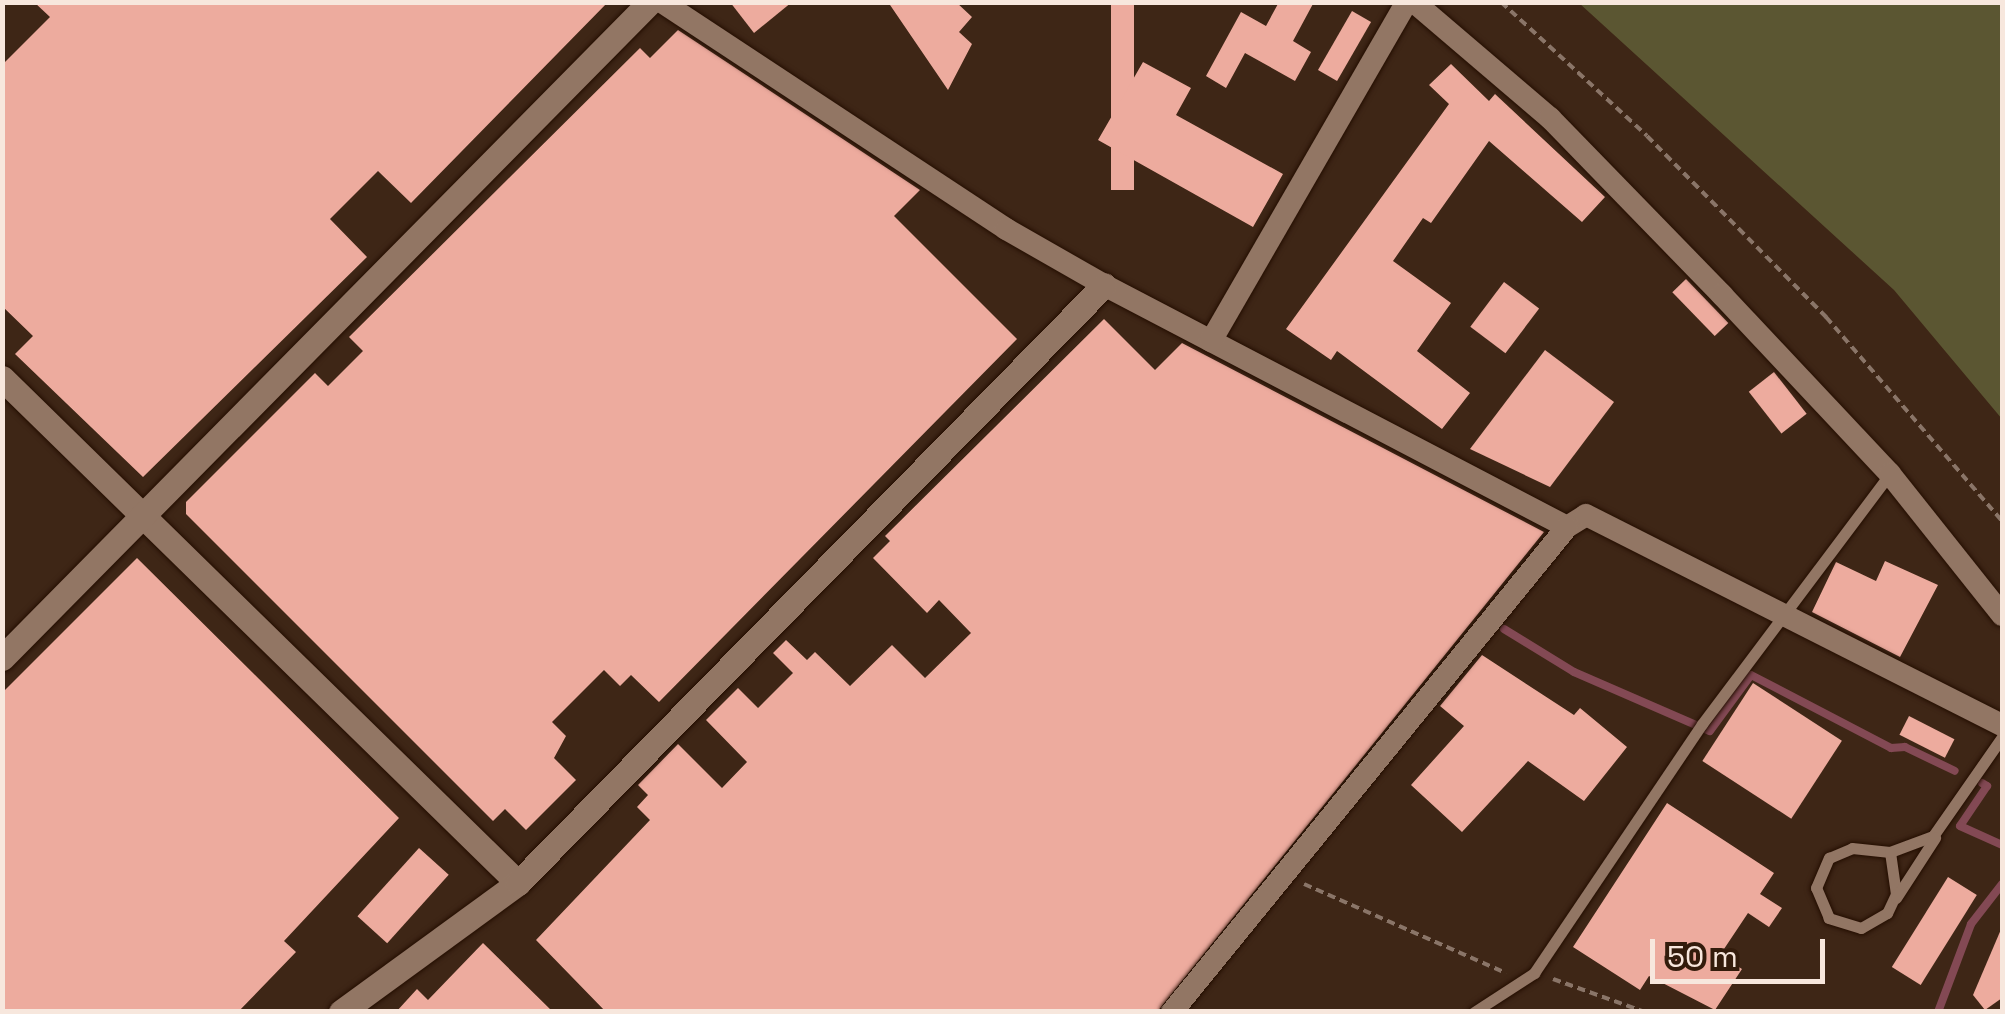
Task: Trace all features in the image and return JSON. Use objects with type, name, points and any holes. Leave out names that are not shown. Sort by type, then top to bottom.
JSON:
[{"type":"street","points":[[2,658],[650,2]]},
{"type":"street","points":[[662,2],[1006,228],[1104,285],[1567,527]]},
{"type":"street","points":[[1211,341],[1410,2],[1550,118],[1890,474],[2002,615]]},
{"type":"street","points":[[341,1012],[518,883],[1104,285]]},
{"type":"street","points":[[2,378],[518,883]]},
{"type":"street","points":[[1172,1012],[1567,527],[1586,516],[2002,725]]},
{"type":"lane","points":[[1474,1012],[1534,972],[1700,726],[1890,474]]},
{"type":"lane","points":[[1946,822],[1918,845],[1890,852],[1836,853],[1823,866],[1816,888],[1824,912],[1844,926],[1874,924],[1894,902],[2002,737]]},
{"type":"lane","points":[[1890,852],[1894,902]]},
{"type":"path","points":[[1501,2],[1648,136],[1826,317],[2002,521]]},
{"type":"path","points":[[1294,880],[1524,982]]},
{"type":"path","points":[[1534,972],[1645,1012]]},
{"type":"shaded area","points":[[1579,3],[2002,3],[2002,419],[1894,290]]},
{"type":"building","points":[[34,2],[608,2],[411,203],[378,171],[330,219],[367,257],[143,477],[15,354],[33,336],[2,306],[2,65],[50,17]]},
{"type":"building","points":[[730,2],[792,2],[754,33]]},
{"type":"building","points":[[888,2],[956,2],[972,17],[959,32],[972,44],[948,90]]},
{"type":"building","points":[[1111,2],[1134,2],[1134,190],[1111,190]]},
{"type":"building","points":[[1279,2],[1314,2],[1293,41],[1311,52],[1295,81],[1245,53],[1226,88],[1206,76],[1241,12],[1266,26]]},
{"type":"building","points":[[1352,11],[1371,22],[1337,81],[1318,70]]},
{"type":"building","points":[[678,30],[920,190],[894,216],[1017,339],[659,702],[631,675],[620,686],[604,670],[552,722],[566,736],[554,758],[576,780],[526,830],[505,809],[493,821],[186,514],[186,502],[315,373],[328,386],[363,351],[349,337],[640,48],[650,58]]},
{"type":"building","points":[[1143,62],[1191,88],[1176,115],[1283,174],[1253,227],[1098,140]]},
{"type":"building","points":[[1451,64],[1489,101],[1495,94],[1605,197],[1582,222],[1489,141],[1431,223],[1423,218],[1393,261],[1451,303],[1417,351],[1470,393],[1442,429],[1337,351],[1331,360],[1286,329],[1449,104],[1429,85]]},
{"type":"building","points":[[1686,279],[1728,323],[1715,336],[1672,292]]},
{"type":"building","points":[[1504,282],[1539,308],[1505,353],[1470,327]]},
{"type":"building","points":[[1104,319],[1155,370],[1182,343],[1544,532],[1157,1012],[606,1012],[536,940],[650,820],[637,807],[648,795],[638,785],[678,744],[722,788],[747,762],[706,720],[738,688],[758,708],[793,673],[773,653],[786,640],[807,660],[815,652],[850,686],[892,645],[925,678],[971,633],[939,600],[927,613],[873,558],[890,541],[885,536]]},
{"type":"building","points":[[1545,350],[1614,402],[1550,487],[1470,449]]},
{"type":"building","points":[[1774,372],[1807,414],[1781,433],[1749,392]]},
{"type":"building","points":[[137,558],[399,818],[284,941],[296,952],[238,1012],[2,1012],[2,693]]},
{"type":"building","points":[[1885,561],[1938,585],[1900,657],[1812,612],[1836,562],[1876,581]]},
{"type":"building","points":[[1482,655],[1574,715],[1580,708],[1627,747],[1584,801],[1528,761],[1462,832],[1411,785],[1464,726],[1440,706]]},
{"type":"building","points":[[1753,683],[1842,741],[1791,819],[1702,761]]},
{"type":"building","points":[[1909,716],[1954,739],[1945,758],[1899,735]]},
{"type":"building","points":[[1667,803],[1774,873],[1760,894],[1782,908],[1769,927],[1748,913],[1720,955],[1742,969],[1715,1010],[1649,976],[1640,990],[1573,947]]},
{"type":"building","points":[[419,848],[449,875],[387,943],[357,916]]},
{"type":"building","points":[[1948,877],[1977,895],[1921,985],[1892,967]]},
{"type":"building","points":[[2002,927],[2002,998],[1985,1010],[1973,995]]},
{"type":"building","points":[[483,943],[553,1012],[396,1012],[417,989],[428,1000]]},
{"type":"waterway","points":[[1504,629],[1574,672],[1710,731],[1751,675],[1891,748],[1905,747],[1955,771]]},
{"type":"waterway","points":[[1982,783],[1987,786],[1960,826],[2002,845]]},
{"type":"waterway","points":[[1938,1012],[1971,924],[2002,884]]}]
